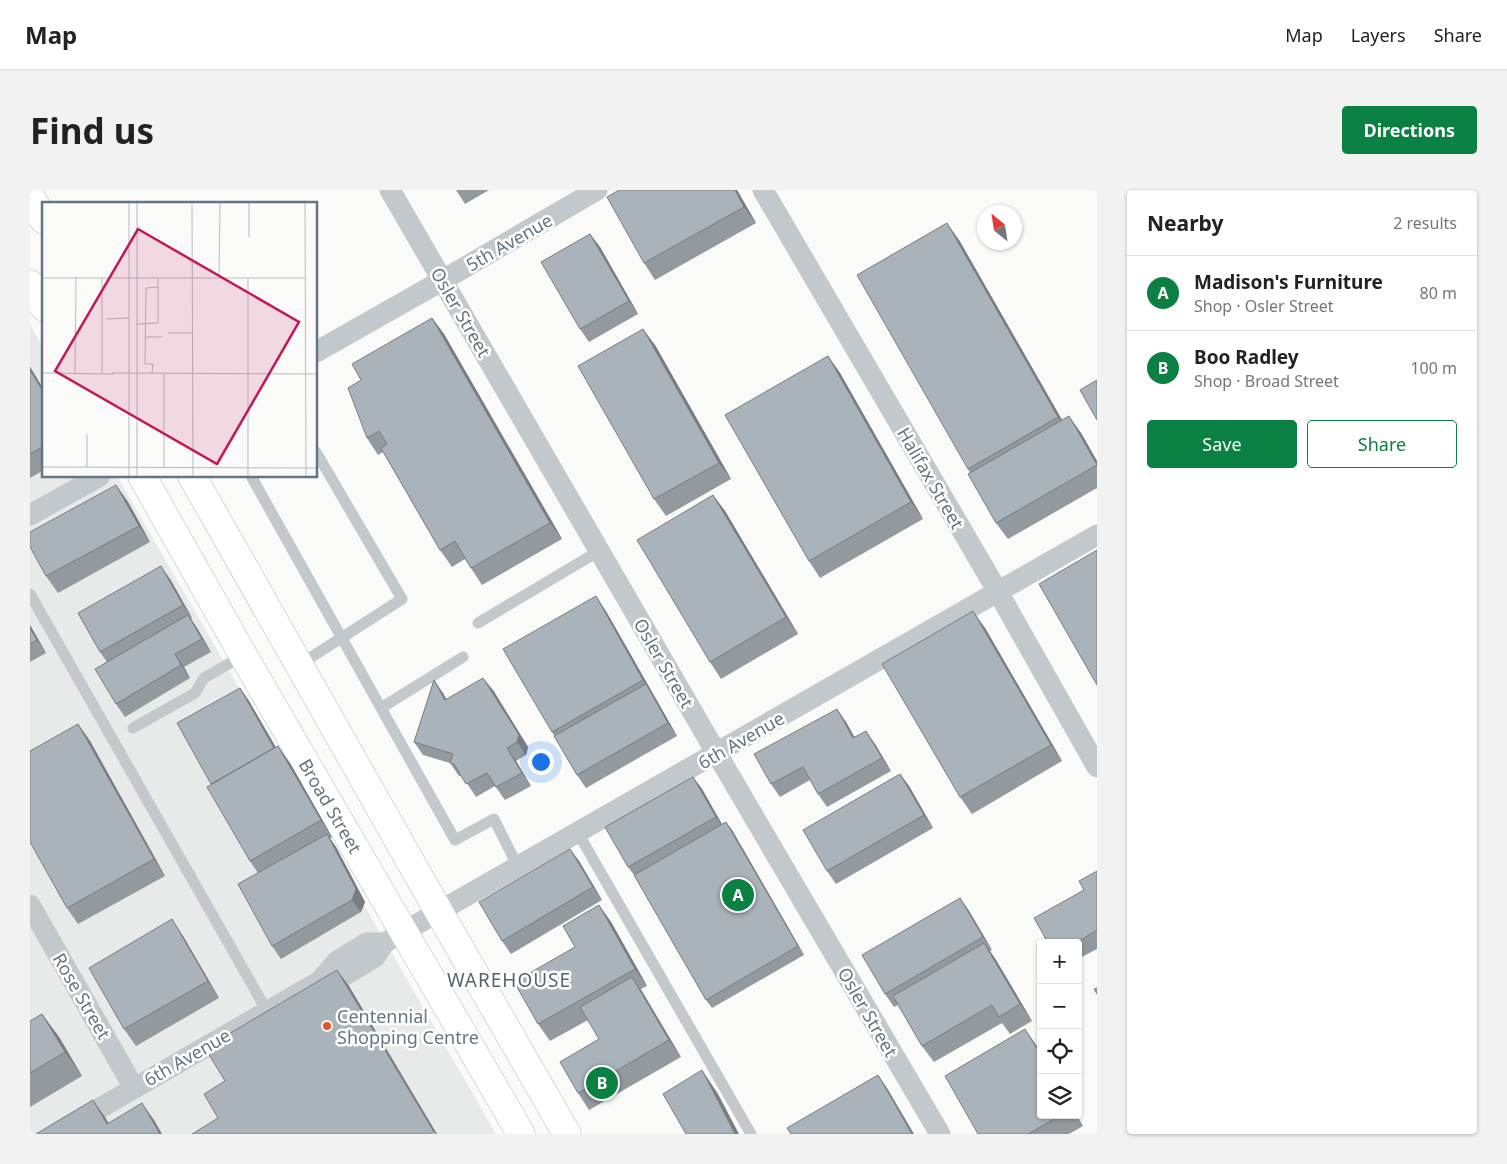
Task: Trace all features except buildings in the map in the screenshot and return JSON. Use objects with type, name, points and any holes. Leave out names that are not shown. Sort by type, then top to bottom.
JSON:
[{"type":"main road","points":[[30,196],[42,217]]},
{"type":"main road","points":[[30,284],[42,304]]},
{"type":"main road","name":"Broad Street","points":[[143,478],[244,655],[394,938],[521,1134]]},
{"type":"main road","points":[[193,478],[439,912],[568,1134]]},
{"type":"street","name":"Osler Street","points":[[390,190],[599,552],[940,1134]]},
{"type":"street","name":"5th Avenue","points":[[318,351],[443,280],[573,196],[597,190]]},
{"type":"street","name":"Halifax Street","points":[[763,190],[998,592],[1097,767]]},
{"type":"street","points":[[30,515],[96,478]]},
{"type":"street","name":"6th Avenue","points":[[55,1134],[320,981],[337,961],[367,943],[394,938],[1097,535]]},
{"type":"street","name":"Rose Street","points":[[30,905],[134,1088]]},
{"type":"lane","points":[[299,665],[402,599],[318,455]]},
{"type":"lane","points":[[251,478],[456,840],[494,818],[518,866]]},
{"type":"lane","points":[[478,623],[599,552]]},
{"type":"lane","points":[[30,594],[267,1011]]},
{"type":"lane","points":[[133,728],[195,693],[204,678],[244,655]]},
{"type":"lane","points":[[380,708],[463,657]]},
{"type":"lane","points":[[578,833],[751,1134]]},
{"type":"shaded area","points":[[30,325],[42,346],[42,478],[118,478],[496,1134],[30,1134]]},
{"type":"place","name":"Madison's Furniture","points":[[738,895]]},
{"type":"place","name":"Centennial Shopping Centre","points":[[327,1026]]},
{"type":"place","name":"Boo Radley","points":[[602,1083]]},
{"type":"district","name":"WAREHOUSE","points":[[509,980]]}]
